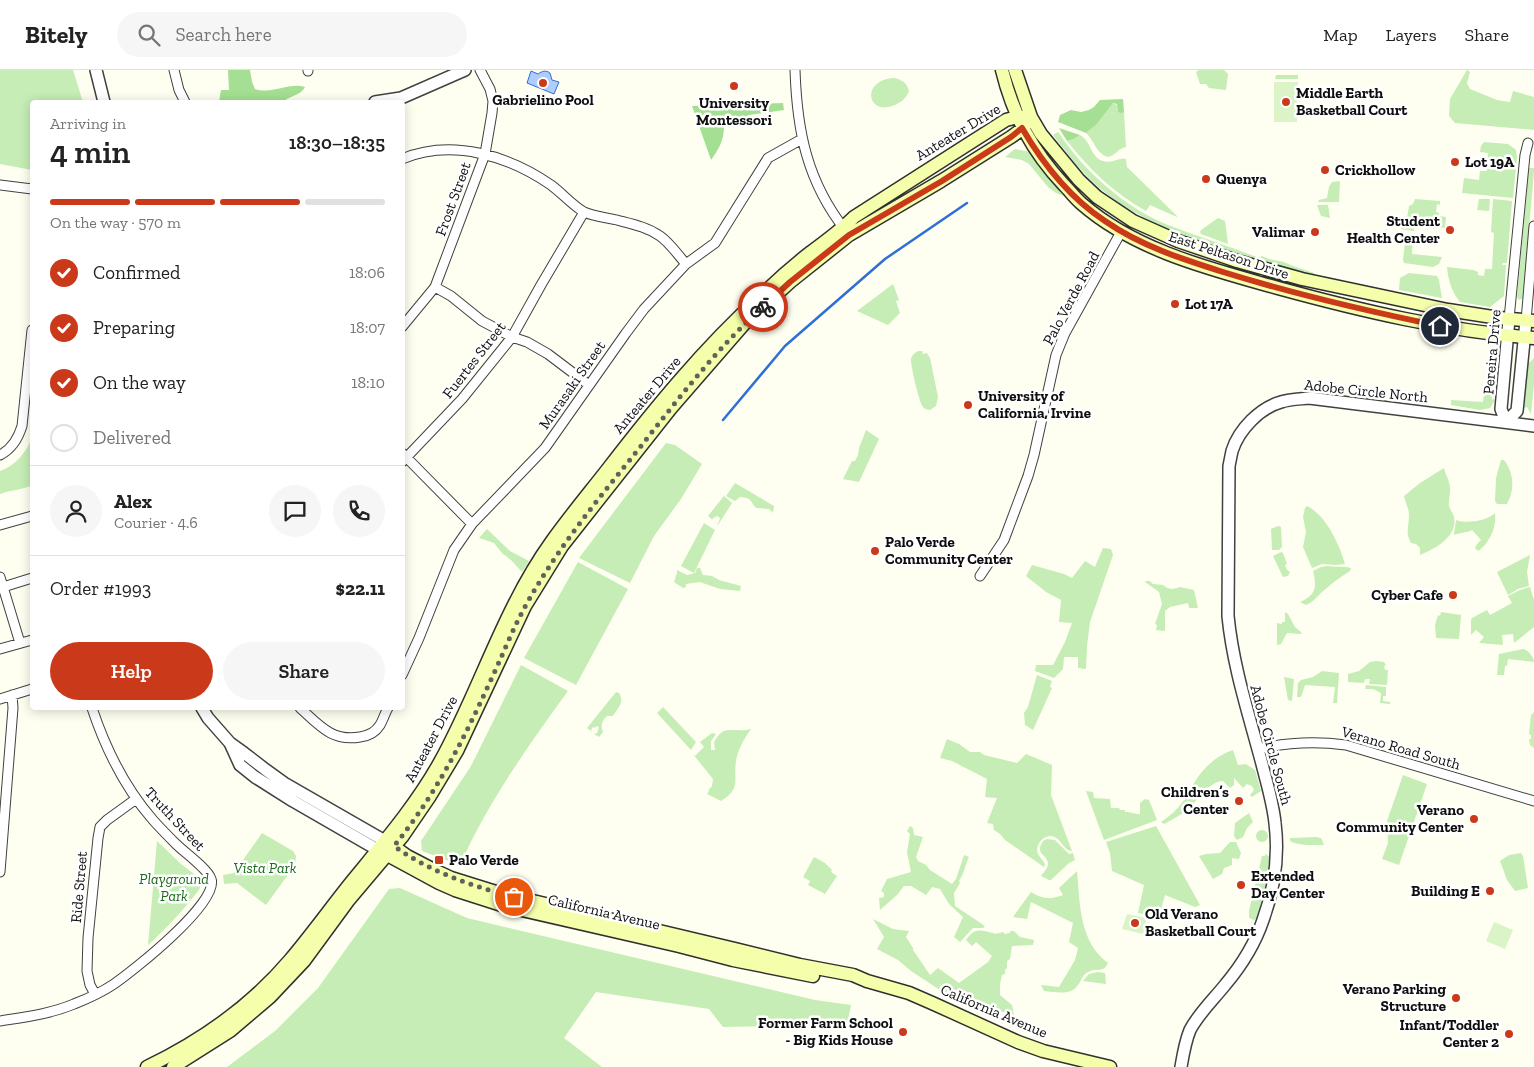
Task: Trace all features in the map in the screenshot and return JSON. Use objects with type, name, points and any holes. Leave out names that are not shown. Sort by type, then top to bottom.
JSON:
[{"type":"main road","name":"East Peltason Drive","points":[[1002,70],[1010,101],[1020,122],[1051,171],[1081,203],[1122,232],[1178,257],[1242,278],[1313,297],[1440,326],[1529,338]]},
{"type":"main road","name":"East Peltason Drive","points":[[1015,70],[1031,118],[1061,160],[1091,192],[1133,221],[1237,261],[1302,279],[1448,310],[1530,321]]},
{"type":"main road","name":"Anteater Drive","points":[[147,1067],[216,1027],[255,996],[289,961],[332,906],[386,848],[430,796],[457,751],[525,606],[562,546],[671,408],[744,324],[846,231],[854,217],[1006,120],[1020,122],[1031,118]]},
{"type":"main road","name":"Anteater Drive","points":[[173,1067],[218,1040],[253,1013],[304,961],[348,901],[386,848],[440,763],[514,603],[551,541],[652,412],[685,373],[770,287],[846,231]]},
{"type":"main road","points":[[659,423],[662,412],[718,345],[726,331]]},
{"type":"main road","name":"California Avenue","points":[[386,848],[407,856],[451,878],[499,893],[800,966],[853,975],[932,1002],[1018,1042],[1043,1051],[1110,1067]]},
{"type":"street","points":[[96,70],[104,100]]},
{"type":"street","points":[[174,70],[179,90],[184,100]]},
{"type":"street","points":[[388,100],[401,98],[465,70]]},
{"type":"street","name":"Frost Street","points":[[405,323],[435,287],[485,154],[493,101],[490,89],[480,70]]},
{"type":"street","points":[[795,70],[797,113],[813,178],[828,206],[846,231]]},
{"type":"street","name":"Murasaki Street","points":[[405,668],[454,550],[472,524],[545,448],[644,309],[686,264],[714,243],[768,158],[802,139]]},
{"type":"street","name":"Pereira Drive","points":[[1532,144],[1525,155],[1501,409],[1506,422],[1517,411],[1529,338],[1534,226]]},
{"type":"street","points":[[405,158],[414,154],[442,150],[458,150],[495,157],[551,185],[584,212],[639,225],[650,230],[661,237],[686,264]]},
{"type":"street","points":[[0,186],[30,189]]},
{"type":"street","name":"Fuertes Street","points":[[405,456],[462,399],[512,337],[584,212]]},
{"type":"street","name":"Palo Verde Road","points":[[980,576],[1004,540],[1028,476],[1056,355],[1065,332],[1122,232]]},
{"type":"street","points":[[435,287],[482,321],[548,354],[589,385]]},
{"type":"street","points":[[0,455],[10,449],[18,439],[22,426],[30,349]]},
{"type":"street","name":"Adobe Circle North","points":[[1229,466],[1232,451],[1240,433],[1256,416],[1271,406],[1291,400],[1325,399],[1534,426]]},
{"type":"street","points":[[405,458],[472,524]]},
{"type":"street","name":"Adobe Circle South","points":[[1181,1067],[1190,1031],[1197,1019],[1238,969],[1256,938],[1267,910],[1273,887],[1276,825],[1269,787],[1230,640],[1228,616],[1229,466]]},
{"type":"street","points":[[0,525],[30,517]]},
{"type":"street","points":[[0,577],[1,587],[20,643]]},
{"type":"street","points":[[1,587],[30,579]]},
{"type":"street","points":[[0,649],[30,640]]},
{"type":"street","points":[[0,699],[30,690]]},
{"type":"street","points":[[0,872],[13,708],[12,695]]},
{"type":"street","name":"Truth Street","points":[[93,710],[108,751],[136,799],[169,836],[210,876],[212,886],[199,908],[160,948],[114,984],[95,994]]},
{"type":"street","name":"California Avenue","points":[[203,710],[230,743],[240,765],[255,777],[293,801],[386,848]]},
{"type":"street","points":[[302,710],[326,731],[337,737],[348,739],[367,736],[374,732],[380,726],[387,710]]},
{"type":"street","name":"Verano Road South","points":[[1258,749],[1293,743],[1313,742],[1346,745],[1534,800]]},
{"type":"street","name":"Ride Street","points":[[95,994],[90,985],[87,971],[88,938],[100,827],[136,799]]},
{"type":"street","points":[[0,1021],[46,1013],[74,1004],[95,994]]},
{"type":"green space","points":[[0,70],[73,70],[82,100],[30,100],[30,170],[0,164]]},
{"type":"green space","points":[[228,70],[250,70],[255,89],[267,91],[293,86],[305,87],[301,92],[286,100],[219,100],[221,90],[229,90]]},
{"type":"green space","points":[[1199,70],[1224,70],[1228,74],[1226,90],[1209,88],[1206,84],[1200,84],[1196,72]]},
{"type":"green space","points":[[1467,70],[1470,72],[1467,83],[1470,89],[1497,100],[1510,102],[1513,91],[1534,97],[1534,130],[1455,123],[1449,116],[1450,99]]},
{"type":"green space","points":[[1276,75],[1298,75],[1298,79],[1275,79]]},
{"type":"green space","points":[[894,78],[902,81],[907,86],[909,91],[904,100],[895,105],[878,106],[871,97],[872,91],[883,80]]},
{"type":"green space","name":"Middle Earth Basketball Court","points":[[1274,82],[1298,82],[1297,122],[1274,122]]},
{"type":"green space","points":[[1123,99],[1124,112],[1118,112],[1117,104],[1113,103],[1097,124],[1086,133],[1058,122],[1060,115],[1071,110],[1081,112],[1094,107],[1100,100]]},
{"type":"green space","points":[[783,103],[784,110],[749,115],[724,126],[721,144],[711,160],[692,106]]},
{"type":"green space","points":[[1113,103],[1117,105],[1118,112],[1124,112],[1126,147],[1107,157],[1100,153],[1086,133],[1097,124]]},
{"type":"green space","points":[[1059,128],[1080,135],[1067,141]]},
{"type":"green space","points":[[1058,132],[1080,161],[1107,187],[1152,217],[1168,225],[1259,258],[1262,256],[1284,262],[1314,273],[1314,275],[1312,276],[1205,244],[1179,234],[1129,209],[1099,188],[1085,174],[1053,135]]},
{"type":"green space","points":[[1080,135],[1087,141],[1093,153],[1099,159],[1109,162],[1126,159],[1127,167],[1177,217],[1150,205],[1146,211],[1113,189],[1093,171],[1067,141]]},
{"type":"green space","points":[[1484,142],[1508,144],[1516,150],[1513,198],[1462,193],[1464,178],[1479,180],[1480,171],[1487,171],[1488,153],[1480,152]]},
{"type":"green space","points":[[1015,149],[1030,152],[1066,197],[1048,187],[1029,164],[1022,160],[1005,157]]},
{"type":"green space","points":[[1529,168],[1534,168],[1534,171],[1523,298],[1519,300],[1517,297]]},
{"type":"green space","points":[[1340,181],[1339,202],[1318,202],[1327,198],[1332,182]]},
{"type":"green space","points":[[1415,199],[1440,201],[1440,205],[1437,204],[1436,212],[1439,213],[1439,216],[1446,217],[1445,228],[1414,225],[1414,231],[1401,229],[1407,218],[1409,206],[1413,204]]},
{"type":"green space","points":[[1479,199],[1490,199],[1489,211],[1477,210]]},
{"type":"green space","points":[[1493,199],[1512,201],[1507,263],[1502,265],[1506,265],[1504,296],[1490,307],[1460,302],[1451,286],[1447,267],[1473,270],[1478,272],[1478,275],[1484,276],[1485,269],[1492,269],[1494,233],[1491,232]]},
{"type":"green space","points":[[1317,205],[1328,205],[1330,218],[1321,216]]},
{"type":"green space","points":[[1218,218],[1225,221],[1228,244],[1200,232]]},
{"type":"green space","points":[[1406,234],[1413,234],[1412,254],[1442,257],[1439,264],[1433,267],[1404,263]]},
{"type":"green space","points":[[1409,273],[1437,276],[1442,298],[1399,290],[1400,278]]},
{"type":"green space","points":[[893,284],[899,300],[896,301],[900,313],[888,325],[857,311]]},
{"type":"green space","points":[[922,351],[923,354],[927,353],[930,358],[938,397],[936,406],[930,410],[925,409],[921,404],[911,364],[913,354]]},
{"type":"green space","points":[[1534,358],[1531,414],[1527,407],[1524,408],[1524,404],[1528,362]]},
{"type":"green space","points":[[1491,388],[1492,399],[1495,400],[1490,408],[1480,410],[1451,405],[1451,400],[1483,402],[1484,394]]},
{"type":"green space","points":[[866,430],[879,439],[859,482],[843,479],[852,461],[855,461],[858,455]]},
{"type":"green space","points":[[30,441],[30,486],[0,494],[0,471],[11,466],[27,448]]},
{"type":"green space","points":[[666,443],[675,445],[702,464],[681,499],[654,536],[630,583],[579,558]]},
{"type":"green space","points":[[1501,460],[1504,460],[1510,470],[1512,481],[1510,498],[1507,504],[1497,504],[1495,501],[1496,478]]},
{"type":"green space","points":[[1444,468],[1450,486],[1449,506],[1454,517],[1454,524],[1452,531],[1444,541],[1420,555],[1420,548],[1416,544],[1411,543],[1408,536],[1409,512],[1404,496]]},
{"type":"green space","points":[[735,483],[774,506],[773,513],[769,509],[756,508],[747,498],[740,497],[735,501],[726,496]]},
{"type":"green space","points":[[724,496],[732,503],[718,525],[715,522],[718,524],[720,518],[717,516],[712,519],[714,521],[708,516]]},
{"type":"green space","points":[[1307,506],[1314,510],[1326,523],[1345,564],[1322,564],[1312,568],[1303,547],[1306,532],[1303,517]]},
{"type":"green space","points":[[1495,513],[1495,524],[1491,535],[1486,544],[1478,551],[1475,548],[1481,540],[1472,530],[1454,535],[1456,520],[1465,522],[1476,521],[1487,518]]},
{"type":"green space","points":[[704,523],[715,530],[694,573],[681,566]]},
{"type":"green space","points":[[1278,526],[1281,527],[1282,547],[1279,550],[1272,550],[1271,529]]},
{"type":"green space","points":[[487,529],[510,551],[529,561],[522,572],[494,543],[479,538]]},
{"type":"green space","points":[[1103,548],[1111,549],[1113,555],[1090,622],[1086,669],[1078,668],[1078,657],[1064,657],[1063,669],[1054,678],[1035,671],[1036,665],[1053,665],[1072,623],[1059,622],[1061,600],[1046,592],[1026,576],[1032,565],[1072,578],[1085,561],[1095,567]]},
{"type":"green space","points":[[1281,552],[1287,564],[1285,565],[1287,570],[1290,572],[1288,576],[1283,577],[1273,556]]},
{"type":"green space","points":[[1530,555],[1527,572],[1529,586],[1518,589],[1508,595],[1497,572]]},
{"type":"green space","points":[[578,562],[628,589],[576,685],[524,658]]},
{"type":"green space","points":[[1327,566],[1351,568],[1350,571],[1332,583],[1311,602],[1306,605],[1300,602],[1314,590],[1313,571]]},
{"type":"green space","points":[[697,568],[700,568],[703,575],[712,576],[741,586],[740,591],[720,589],[700,582],[686,584],[686,587],[683,588],[674,582],[677,570],[687,575],[695,573]]},
{"type":"green space","points":[[1146,581],[1163,585],[1167,588],[1180,587],[1194,590],[1198,608],[1189,608],[1188,603],[1170,607],[1165,611],[1165,631],[1156,630],[1157,625],[1155,624],[1162,604],[1159,592]]},
{"type":"green space","points":[[1530,587],[1534,600],[1534,627],[1514,643],[1513,634],[1502,635],[1503,645],[1479,643],[1484,637],[1476,630],[1471,635],[1472,618],[1487,610],[1490,615],[1512,603],[1508,596]]},
{"type":"green space","points":[[1285,612],[1295,627],[1302,633],[1287,633],[1281,644],[1277,645],[1277,623],[1282,624],[1282,622],[1285,622]]},
{"type":"green space","points":[[1441,612],[1461,615],[1459,639],[1436,638],[1435,625]]},
{"type":"green space","points":[[1523,649],[1530,654],[1534,662],[1508,659],[1504,675],[1497,675],[1499,654]]},
{"type":"green space","points":[[1370,662],[1384,662],[1386,665],[1384,666],[1385,670],[1388,670],[1387,685],[1369,684],[1370,679],[1365,679],[1364,683],[1348,682],[1348,674],[1359,671]]},
{"type":"green space","points":[[521,665],[568,691],[496,797],[460,865],[422,851],[421,841],[471,766]]},
{"type":"green space","points":[[1322,671],[1339,673],[1337,703],[1333,703],[1335,687],[1305,685],[1301,697],[1297,697],[1298,683]]},
{"type":"green space","points":[[1037,675],[1052,681],[1050,687],[1052,688],[1033,730],[1025,725],[1024,713],[1028,707]]},
{"type":"green space","points":[[1284,677],[1294,679],[1292,701],[1288,700]]},
{"type":"green space","points":[[1366,685],[1386,687],[1386,696],[1383,696],[1383,701],[1390,702],[1390,704],[1380,703],[1381,693],[1373,689],[1365,689]]},
{"type":"green space","points":[[616,692],[621,696],[620,705],[613,716],[607,716],[604,719],[602,723],[603,732],[599,737],[594,734],[597,733],[599,727],[593,727],[592,732],[587,728]]},
{"type":"green space","points":[[663,707],[696,742],[691,750],[657,713]]},
{"type":"green space","points":[[1534,712],[1534,748],[1530,745],[1529,739],[1531,739],[1531,735],[1529,734],[1531,715]]},
{"type":"green space","points":[[751,729],[738,752],[735,783],[732,792],[721,801],[707,794],[712,786],[713,779],[692,753],[695,756],[704,747],[700,742],[712,733],[716,734],[711,741],[711,750],[715,750],[714,742],[722,732]]},
{"type":"green space","points":[[947,739],[959,744],[970,752],[980,752],[984,755],[1017,763],[1026,754],[1052,765],[1051,795],[1072,851],[1066,848],[1057,838],[1050,836],[1044,838],[1038,845],[1037,851],[1045,864],[1044,867],[1005,840],[994,830],[993,824],[987,823],[997,798],[985,797],[987,779],[952,761],[940,758]]},
{"type":"green space","points":[[1233,750],[1238,765],[1246,764],[1255,770],[1261,791],[1252,797],[1250,795],[1254,790],[1252,786],[1247,784],[1243,788],[1234,778],[1234,785],[1230,788],[1223,781],[1218,782],[1208,788],[1183,813],[1164,824],[1161,822],[1179,806],[1208,766],[1217,758]]},
{"type":"green space","points":[[1403,775],[1427,784],[1399,865],[1382,859],[1388,843],[1387,821]]},
{"type":"green space","points":[[1086,791],[1093,792],[1094,798],[1110,799],[1111,808],[1119,808],[1120,810],[1125,810],[1125,812],[1136,814],[1140,814],[1140,803],[1145,799],[1149,800],[1157,820],[1104,840]]},
{"type":"green space","points":[[1249,813],[1253,822],[1247,828],[1243,837],[1237,840],[1234,836],[1235,823]]},
{"type":"green space","points":[[910,826],[913,828],[914,835],[923,837],[916,857],[918,861],[952,884],[956,879],[964,855],[969,857],[959,881],[960,883],[954,893],[955,906],[985,926],[983,928],[973,928],[960,942],[954,937],[963,917],[949,904],[940,889],[932,887],[926,895],[911,886],[904,886],[880,910],[879,898],[884,897],[884,893],[881,891],[887,879],[911,872],[907,852],[910,834],[907,831]]},
{"type":"green space","points":[[1156,826],[1200,905],[1195,907],[1165,895],[1159,917],[1138,913],[1144,885],[1112,871],[1110,853],[1106,842]]},
{"type":"green space","points":[[1260,830],[1264,830],[1268,836],[1264,842],[1260,842],[1256,838],[1256,834]]},
{"type":"green space","name":"Vista Park","points":[[262,833],[293,851],[296,856],[295,865],[266,905],[237,883],[224,884],[223,875],[234,873]]},
{"type":"green space","points":[[1290,838],[1321,838],[1324,845],[1302,844],[1290,841]]},
{"type":"green space","points":[[1047,839],[1055,840],[1069,854],[1073,853],[1075,860],[1069,863],[1051,880],[1041,876],[1048,864],[1040,849],[1043,841]]},
{"type":"green space","name":"Playground Park","points":[[157,841],[198,877],[201,885],[181,912],[148,945]]},
{"type":"green space","points":[[1230,842],[1236,842],[1241,853],[1239,859],[1232,858],[1232,865],[1224,868],[1222,874],[1213,879],[1199,856],[1220,853]]},
{"type":"green space","points":[[1521,853],[1528,888],[1515,891],[1507,880],[1500,861],[1509,855]]},
{"type":"green space","points":[[1265,854],[1270,857],[1264,898],[1262,897],[1261,901],[1263,902],[1257,918],[1254,920],[1249,918],[1249,911],[1262,856],[1265,856]]},
{"type":"green space","points":[[814,857],[825,863],[832,870],[831,872],[837,876],[825,894],[808,885],[810,881],[803,877]]},
{"type":"green space","points":[[1077,871],[1080,909],[1086,933],[1098,954],[1108,963],[1102,969],[1086,973],[1078,985],[1071,991],[1044,991],[1041,985],[1059,987],[1075,960],[1078,948],[1069,942],[1073,923],[1031,902],[1027,919],[1013,917],[1031,892],[1046,898],[1063,895],[1059,888]]},
{"type":"green space","points":[[400,888],[467,918],[815,1000],[851,1005],[847,1025],[723,1027],[709,1009],[596,992],[564,1038],[602,1067],[227,1067],[275,1031],[318,988],[389,889]]},
{"type":"green space","name":"Old Verano Basketball Court","points":[[1127,914],[1147,918],[1143,934],[1122,929]]},
{"type":"green space","points":[[873,919],[893,929],[909,931],[906,937],[930,975],[938,968],[959,983],[988,962],[992,956],[976,942],[972,946],[966,940],[975,931],[981,930],[994,934],[1004,932],[1004,934],[1014,931],[1020,937],[1034,940],[1033,945],[1012,946],[1005,974],[1002,975],[1000,995],[1012,1005],[1014,1015],[995,1009],[978,1008],[943,992],[898,960],[877,949],[884,937]]},
{"type":"green space","points":[[1494,922],[1513,930],[1505,949],[1486,941]]},
{"type":"green space","points":[[1105,973],[1106,984],[1083,981],[1089,974]]},
{"type":"water","name":"Gabrielino Pool","points":[[531,71],[538,74],[547,71],[550,73],[552,80],[559,82],[554,94],[527,83]]},
{"type":"waterway","points":[[723,420],[785,346],[885,259],[967,203]]},
{"type":"way so far","points":[[514,897],[451,878],[407,856],[394,846],[430,796],[448,766],[465,735],[525,606],[562,546],[671,408],[744,324],[763,307]]},
{"type":"place","name":"Gabrielino Pool","points":[[543,83]]},
{"type":"place","name":"University Montessori","points":[[734,86]]},
{"type":"place","name":"Middle Earth Basketball Court","points":[[1286,102]]},
{"type":"place","name":"Lot 19A","points":[[1455,162]]},
{"type":"place","name":"Crickhollow","points":[[1325,170]]},
{"type":"place","name":"Quenya","points":[[1206,179]]},
{"type":"place","name":"Student Health Center","points":[[1450,230]]},
{"type":"place","name":"Valimar","points":[[1315,232]]},
{"type":"place","name":"Lot 17A","points":[[1175,304]]},
{"type":"place","name":"University of California, Irvine","points":[[968,405]]},
{"type":"place","name":"Palo Verde Community Center","points":[[875,551]]},
{"type":"place","name":"Cyber Cafe","points":[[1453,595]]},
{"type":"place","name":"Children’s Center","points":[[1239,801]]},
{"type":"place","name":"Verano Community Center","points":[[1474,819]]},
{"type":"place","name":"Palo Verde","points":[[439,860]]},
{"type":"place","name":"Extended Day Center","points":[[1241,885]]},
{"type":"place","name":"Building E","points":[[1490,891]]},
{"type":"place","name":"Old Verano Basketball Court","points":[[1135,923]]},
{"type":"place","name":"Verano Parking Structure","points":[[1456,998]]},
{"type":"place","name":"Former Farm School - Big Kids House","points":[[903,1032]]},
{"type":"place","name":"Infant/Toddler Center 2","points":[[1509,1034]]},
{"type":"route","points":[[763,307],[790,282],[849,235],[942,181],[1022,128],[1051,171],[1081,203],[1122,232],[1151,246],[1242,278],[1322,300],[1440,326]]}]
